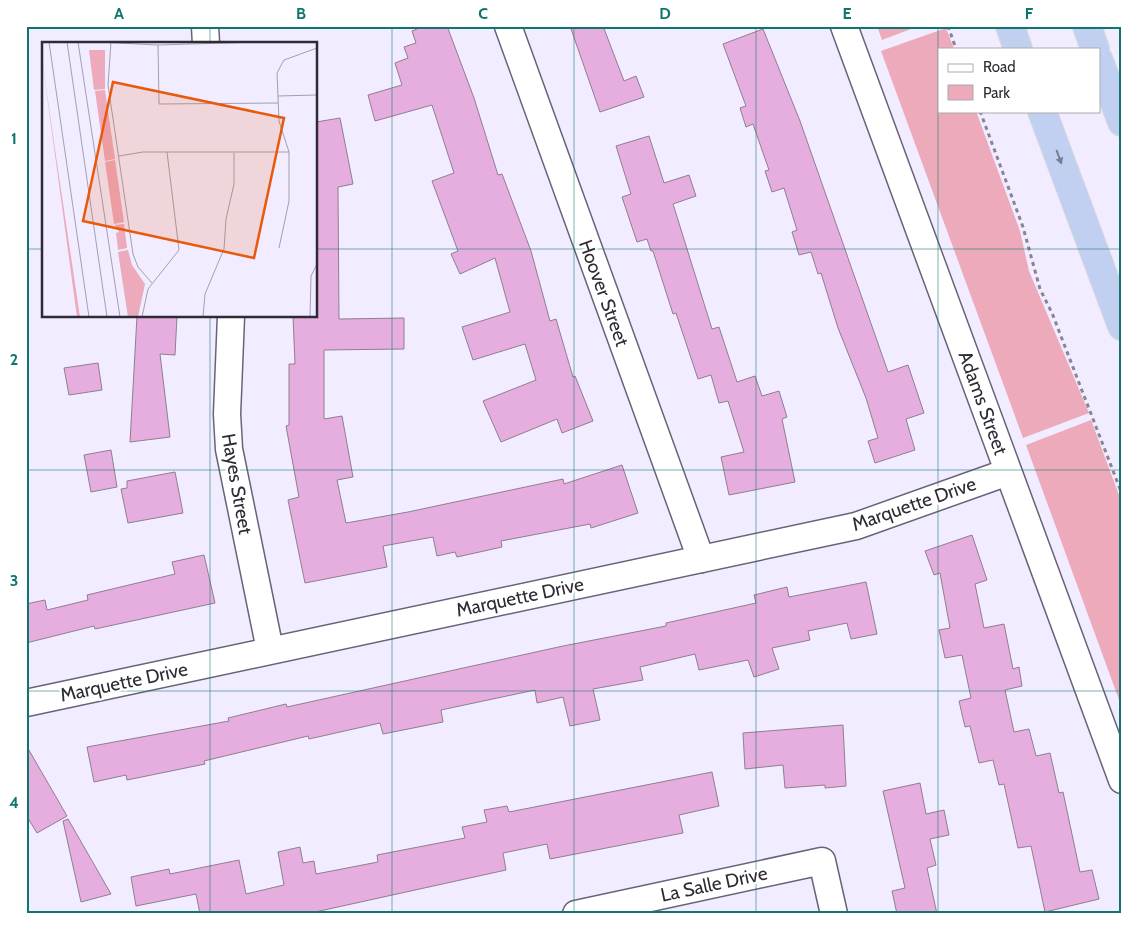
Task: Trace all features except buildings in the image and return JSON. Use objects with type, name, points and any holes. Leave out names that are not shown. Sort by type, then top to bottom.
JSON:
[{"type":"highway","points":[[1010,26],[1018,48]]},
{"type":"highway","points":[[1087,26],[1095,48]]},
{"type":"highway","points":[[1100,64],[1122,122]]},
{"type":"highway","points":[[1042,112],[1122,326]]},
{"type":"street","points":[[204,26],[206,42]]},
{"type":"street","name":"Hoover Street","points":[[508,26],[700,559]]},
{"type":"street","name":"Adams Street","points":[[844,26],[1122,780]]},
{"type":"street","name":"Hayes Street","points":[[231,318],[227,414],[229,449],[270,650]]},
{"type":"street","name":"Marquette Drive","points":[[26,703],[856,526],[1008,472]]},
{"type":"street","name":"La Salle Drive","points":[[576,914],[822,861],[834,914]]},
{"type":"path","points":[[948,26],[956,48]]},
{"type":"path","points":[[980,112],[1023,227],[1040,289],[1052,313],[1122,494]]},
{"type":"green space","points":[[877,26],[919,26],[882,40]]},
{"type":"green space","points":[[946,28],[954,48],[938,48],[938,112],[976,112],[1020,231],[1029,271],[1089,413],[1023,438],[881,51]]},
{"type":"green space","points":[[1091,420],[1122,503],[1122,708],[1026,445]]}]
